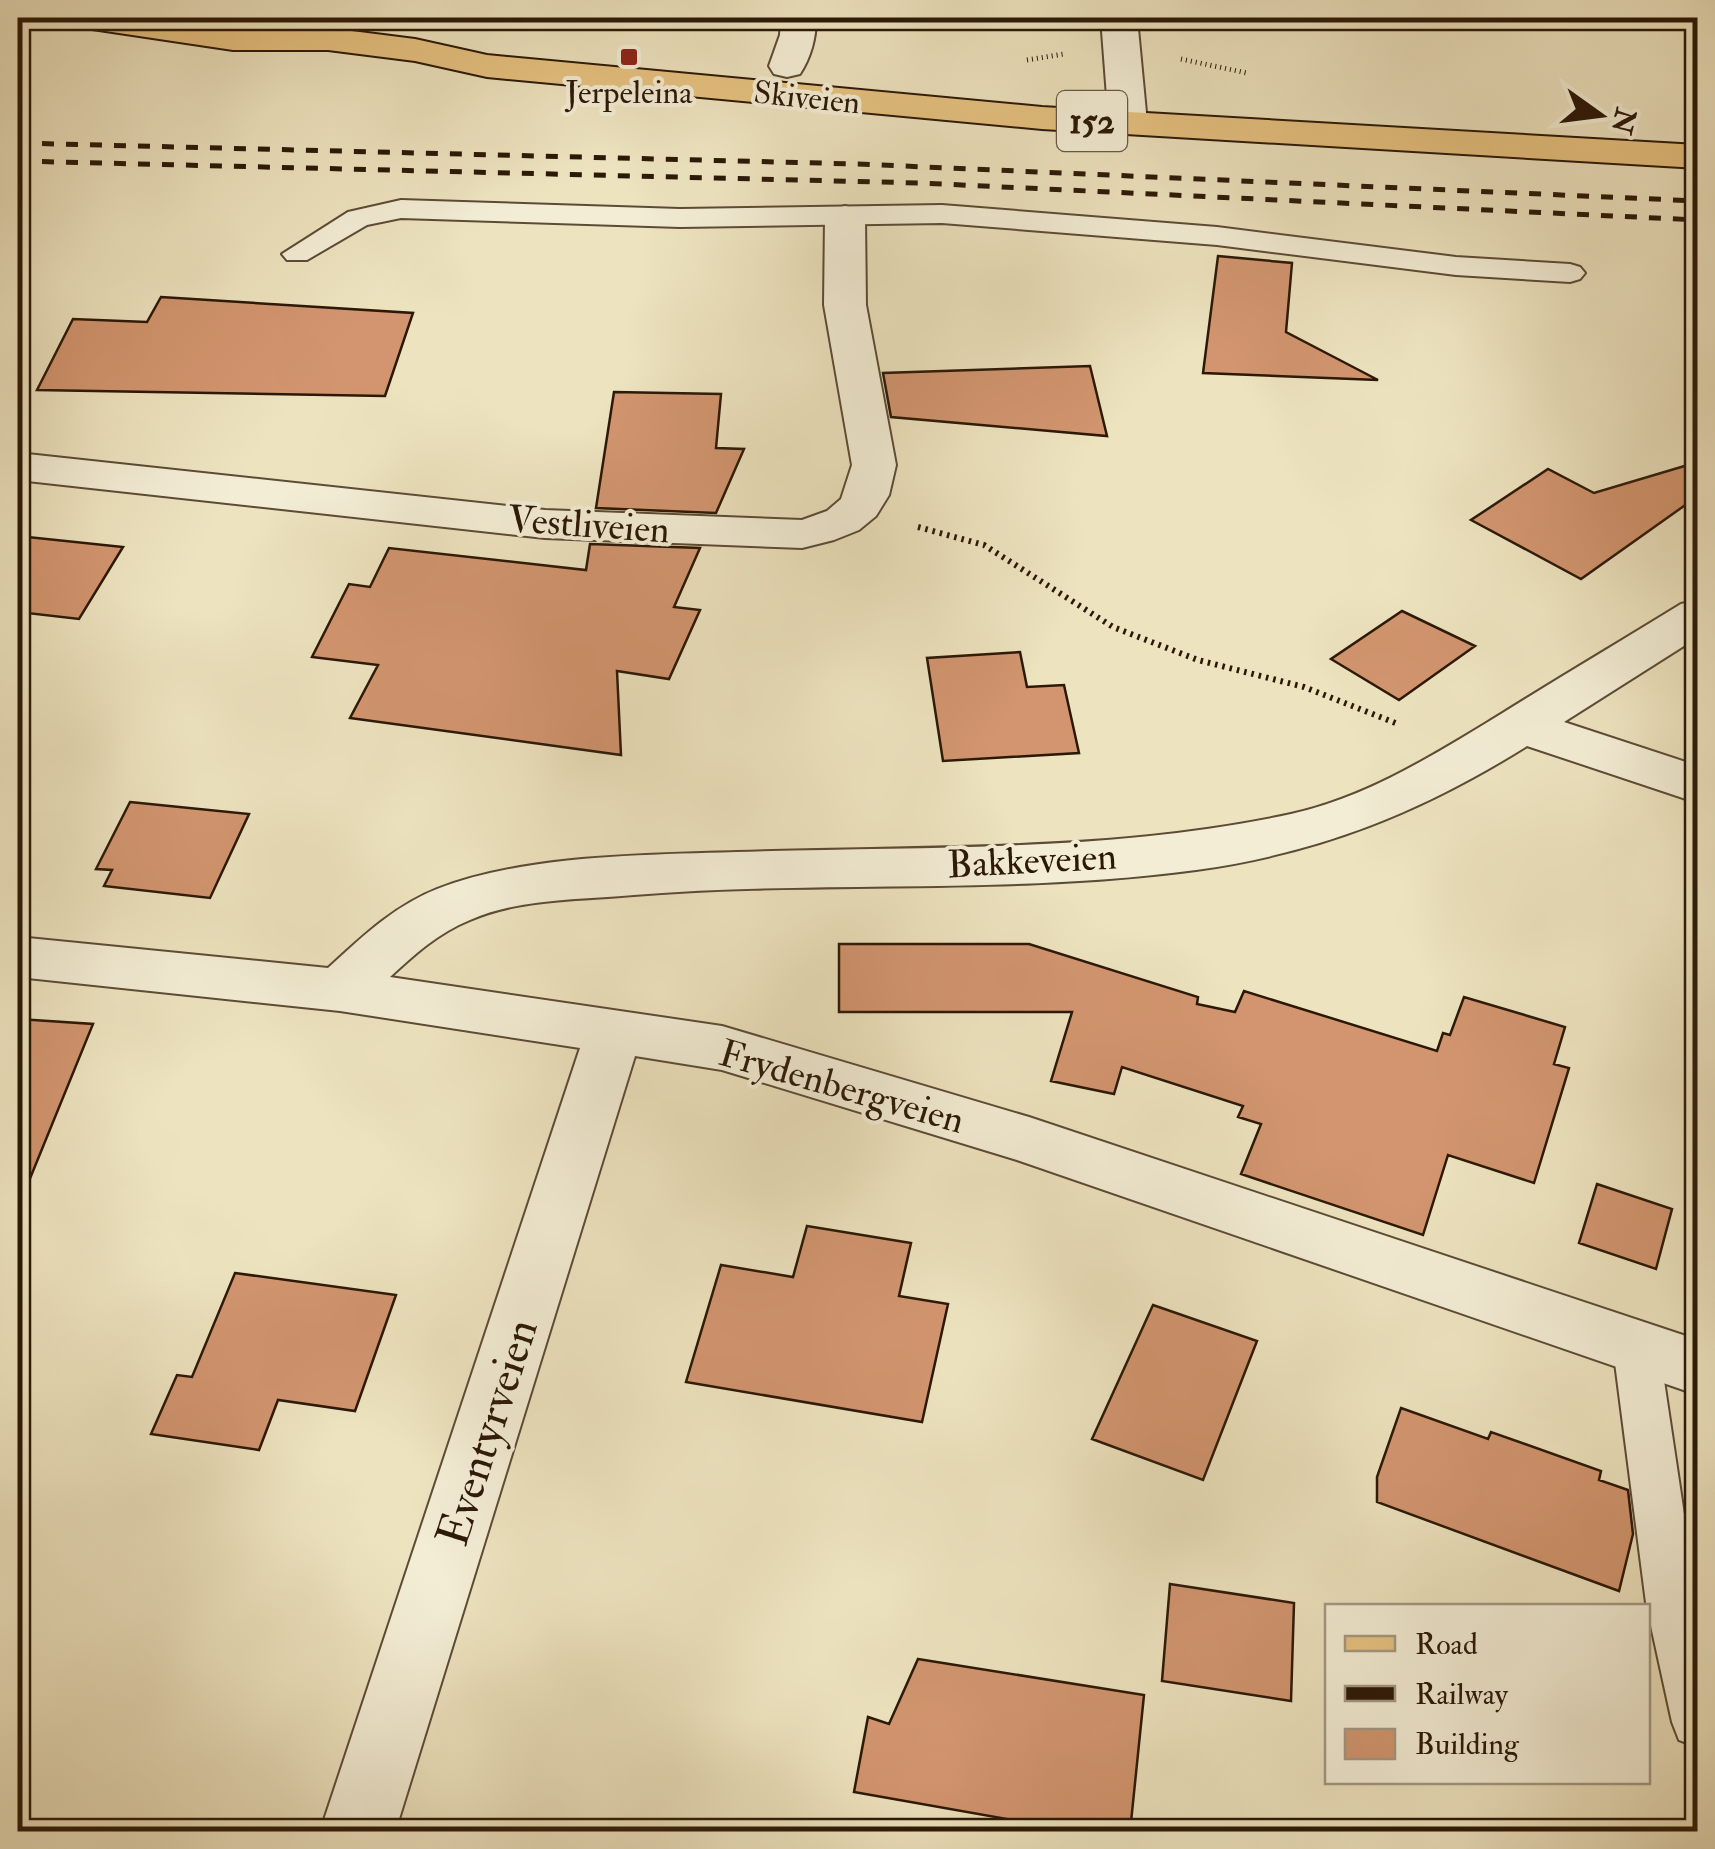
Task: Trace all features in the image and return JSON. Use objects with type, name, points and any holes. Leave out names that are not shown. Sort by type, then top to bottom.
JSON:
[{"type":"main road","name":"Skiveien","points":[[92,18],[233,38],[304,62],[395,72],[487,66],[943,110],[1698,157]]},
{"type":"street","name":"Skiveien","points":[[787,66],[798,36],[798,18]]},
{"type":"street","points":[[1119,18],[1128,123]]},
{"type":"street","points":[[845,218],[845,305],[874,465],[871,489],[860,510]]},
{"type":"street","name":"Vestliveien","points":[[18,467],[545,524],[802,534],[835,526],[860,510]]},
{"type":"street","name":"Bakkeveien","points":[[340,990],[408,928],[456,903],[531,885],[674,873],[1082,860],[1196,851],[1300,830],[1381,804],[1503,736],[1698,615]]},
{"type":"street","points":[[1503,736],[1698,785]]},
{"type":"street","name":"Frydenbergveien","points":[[18,957],[340,990],[722,1048],[1028,1140],[1698,1368]]},
{"type":"street","name":"Eventyrveien","points":[[357,1832],[614,1032]]},
{"type":"lane","points":[[297,254],[358,218],[401,209],[680,218],[942,214],[1216,236],[1456,266],[1570,273]]},
{"type":"lane","points":[[1636,1347],[1671,1603],[1698,1722]]},
{"type":"path","points":[[860,510],[984,545],[1113,627],[1198,660],[1304,688],[1394,724],[1503,736]]},
{"type":"building","points":[[1218,256],[1292,263],[1286,332],[1378,380],[1203,373]]},
{"type":"building","points":[[161,297],[413,313],[385,396],[37,390],[73,319],[147,322]]},
{"type":"building","points":[[1090,366],[1107,436],[891,417],[883,373]]},
{"type":"building","points":[[614,392],[721,394],[716,448],[744,449],[716,513],[596,508]]},
{"type":"building","points":[[1698,462],[1698,496],[1581,579],[1471,520],[1548,469],[1594,493]]},
{"type":"building","points":[[18,536],[123,547],[79,619],[18,612]]},
{"type":"building","points":[[590,544],[700,548],[674,607],[700,610],[669,679],[617,671],[621,755],[350,718],[378,665],[312,657],[349,584],[370,587],[389,548],[586,570]]},
{"type":"building","points":[[1402,611],[1475,646],[1399,700],[1331,659]]},
{"type":"building","points":[[1020,652],[1027,687],[1064,685],[1079,753],[943,761],[927,658]]},
{"type":"building","points":[[130,802],[249,814],[210,898],[104,886],[112,870],[96,869]]},
{"type":"building","points":[[839,944],[1029,944],[1198,997],[1197,1004],[1235,1012],[1244,991],[1437,1051],[1443,1033],[1450,1035],[1464,997],[1565,1027],[1554,1064],[1569,1068],[1534,1183],[1448,1155],[1423,1235],[1241,1174],[1261,1124],[1238,1117],[1243,1106],[1122,1067],[1114,1094],[1051,1081],[1072,1012],[839,1012]]},
{"type":"building","points":[[18,1019],[93,1024],[20,1203],[18,1203]]},
{"type":"building","points":[[1597,1184],[1672,1209],[1656,1269],[1579,1243]]},
{"type":"building","points":[[807,1226],[911,1243],[899,1296],[948,1304],[922,1422],[686,1382],[721,1265],[793,1277]]},
{"type":"building","points":[[235,1273],[396,1295],[355,1411],[278,1400],[259,1450],[151,1434],[177,1375],[192,1377]]},
{"type":"building","points":[[1153,1305],[1257,1341],[1203,1480],[1092,1439]]},
{"type":"building","points":[[1401,1408],[1488,1439],[1491,1432],[1601,1471],[1599,1480],[1628,1490],[1633,1534],[1619,1591],[1377,1502],[1377,1477]]},
{"type":"building","points":[[1170,1584],[1294,1603],[1291,1701],[1162,1681]]},
{"type":"building","points":[[918,1659],[1144,1695],[1130,1832],[1080,1832],[854,1792],[868,1717],[889,1724]]},
{"type":"railway","points":[[18,143],[858,164],[1698,201]]},
{"type":"railway","points":[[18,161],[920,183],[1698,220]]},
{"type":"place","name":"Jerpeleina","points":[[629,57]]}]
